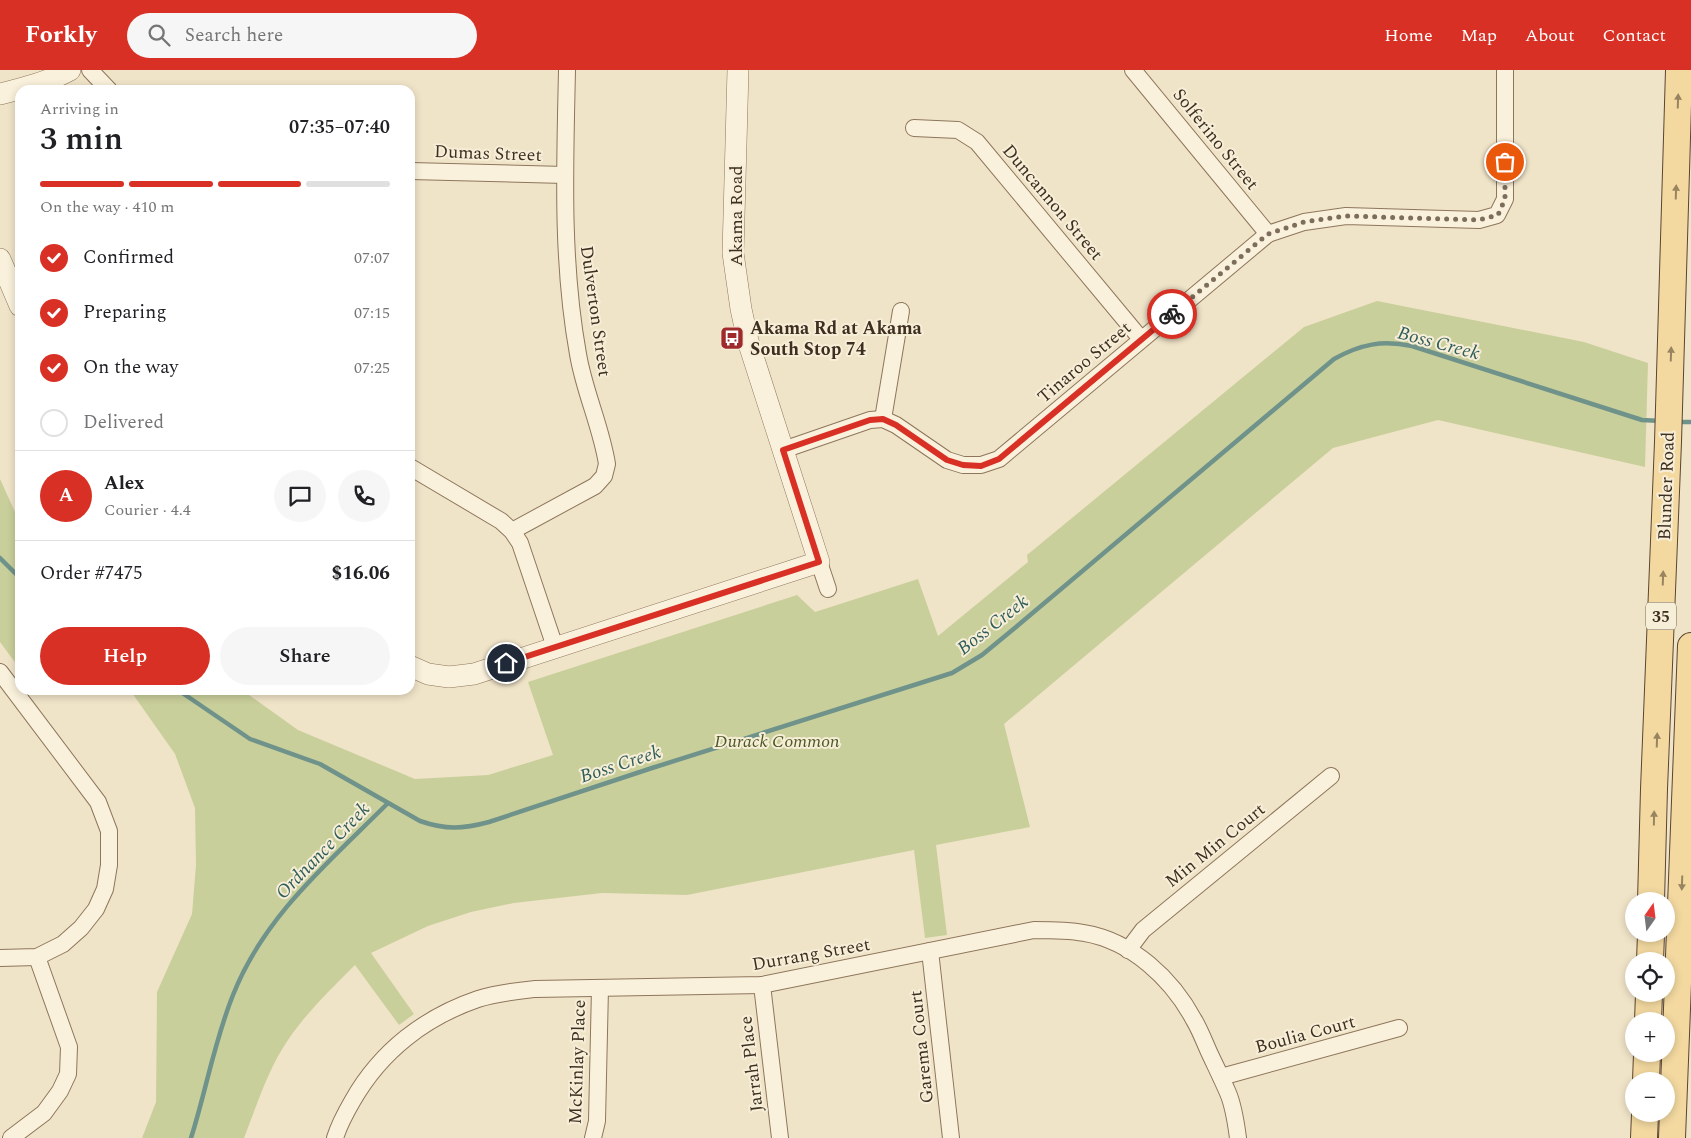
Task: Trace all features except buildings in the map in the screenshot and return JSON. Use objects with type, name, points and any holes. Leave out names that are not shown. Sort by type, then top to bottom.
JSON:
[{"type":"main road","name":"Blunder Road","points":[[1652,892],[1654,789],[1668,442],[1679,70]]},
{"type":"main road","points":[[1672,1138],[1687,846],[1691,662]]},
{"type":"main road","points":[[1644,1122],[1644,1138]]},
{"type":"street","points":[[35,85],[70,70]]},
{"type":"street","points":[[90,70],[104,85]]},
{"type":"street","name":"Dulverton Street","points":[[512,531],[595,486],[604,476],[607,464],[578,355],[567,264],[565,175],[568,70]]},
{"type":"street","name":"Akama Road","points":[[738,70],[733,253],[741,309],[748,341],[828,589]]},
{"type":"street","name":"Solferino Street","points":[[1133,70],[1268,234]]},
{"type":"street","name":"Tinaroo Street","points":[[883,419],[896,425],[947,460],[963,465],[981,466],[999,459],[1268,234],[1304,222],[1346,216],[1479,220],[1498,215],[1505,199],[1505,70]]},
{"type":"street","points":[[0,94],[15,90]]},
{"type":"street","name":"Duncannon Street","points":[[914,128],[958,130],[977,142],[1141,339]]},
{"type":"street","name":"Dumas Street","points":[[415,170],[565,175]]},
{"type":"street","points":[[0,259],[15,294]]},
{"type":"street","points":[[783,450],[870,420],[883,419],[901,311]]},
{"type":"street","points":[[415,470],[501,521],[512,531],[520,542],[555,648]]},
{"type":"street","points":[[415,668],[428,674],[449,677],[474,674],[819,562]]},
{"type":"street","points":[[0,672],[15,692]]},
{"type":"street","points":[[0,958],[37,957],[63,944],[81,928],[96,909],[105,889],[109,865],[109,832],[98,802],[17,695]]},
{"type":"street","name":"Min Min Court","points":[[1128,950],[1143,930],[1331,776]]},
{"type":"street","points":[[1654,789],[1688,790]]},
{"type":"street","name":"Durrang Street","points":[[335,1138],[348,1108],[362,1084],[392,1050],[428,1022],[472,1001],[535,989],[762,985],[1034,930],[1062,930],[1086,933],[1110,940],[1128,950],[1146,962],[1182,1000],[1194,1020],[1229,1095],[1238,1138]]},
{"type":"street","name":"Garema Court","points":[[930,951],[951,1138]]},
{"type":"street","points":[[11,1138],[44,1114],[60,1091],[68,1074],[69,1048],[37,957]]},
{"type":"street","name":"Jarrah Place","points":[[762,985],[780,1138]]},
{"type":"street","name":"McKinlay Place","points":[[593,1138],[597,1121],[600,988]]},
{"type":"street","name":"Boulia Court","points":[[1221,1077],[1399,1028]]},
{"type":"green space","name":"Durack Common","points":[[1377,301],[1584,342],[1648,363],[1645,467],[1438,420],[1333,448],[1004,724],[1030,827],[936,845],[947,935],[925,938],[914,850],[687,895],[602,893],[514,903],[471,912],[428,926],[371,953],[414,1014],[399,1025],[355,965],[311,1010],[288,1040],[269,1075],[244,1138],[142,1138],[156,1102],[157,992],[192,914],[196,865],[195,808],[175,754],[134,695],[249,695],[298,730],[415,779],[488,775],[553,755],[528,682],[797,595],[815,612],[918,579],[938,636],[1028,562],[1027,555],[1304,327]]},
{"type":"green space","points":[[0,479],[15,512],[15,662],[0,642]]},
{"type":"waterway","name":"Boss Creek","points":[[185,695],[250,739],[320,764],[420,821],[454,828],[471,826],[489,822],[952,673],[982,655],[1334,359],[1353,350],[1391,343],[1412,346],[1642,420],[1661,421]]},
{"type":"waterway","name":"Boss Creek","points":[[1676,422],[1691,422]]},
{"type":"waterway","name":"Boss Creek","points":[[0,558],[15,573]]},
{"type":"waterway","name":"Ordnance Creek","points":[[191,1138],[226,1013],[246,967],[262,940],[299,892],[387,804]]},
{"type":"way so far","points":[[1172,314],[1268,234],[1304,222],[1346,216],[1479,220],[1498,215],[1505,199],[1505,162]]},
{"type":"place","name":"Akama Rd at Akama South Stop 74","points":[[732,338]]},
{"type":"route","points":[[506,663],[819,562],[783,450],[870,420],[883,419],[896,425],[947,460],[963,465],[981,466],[999,459],[1172,314]]}]
